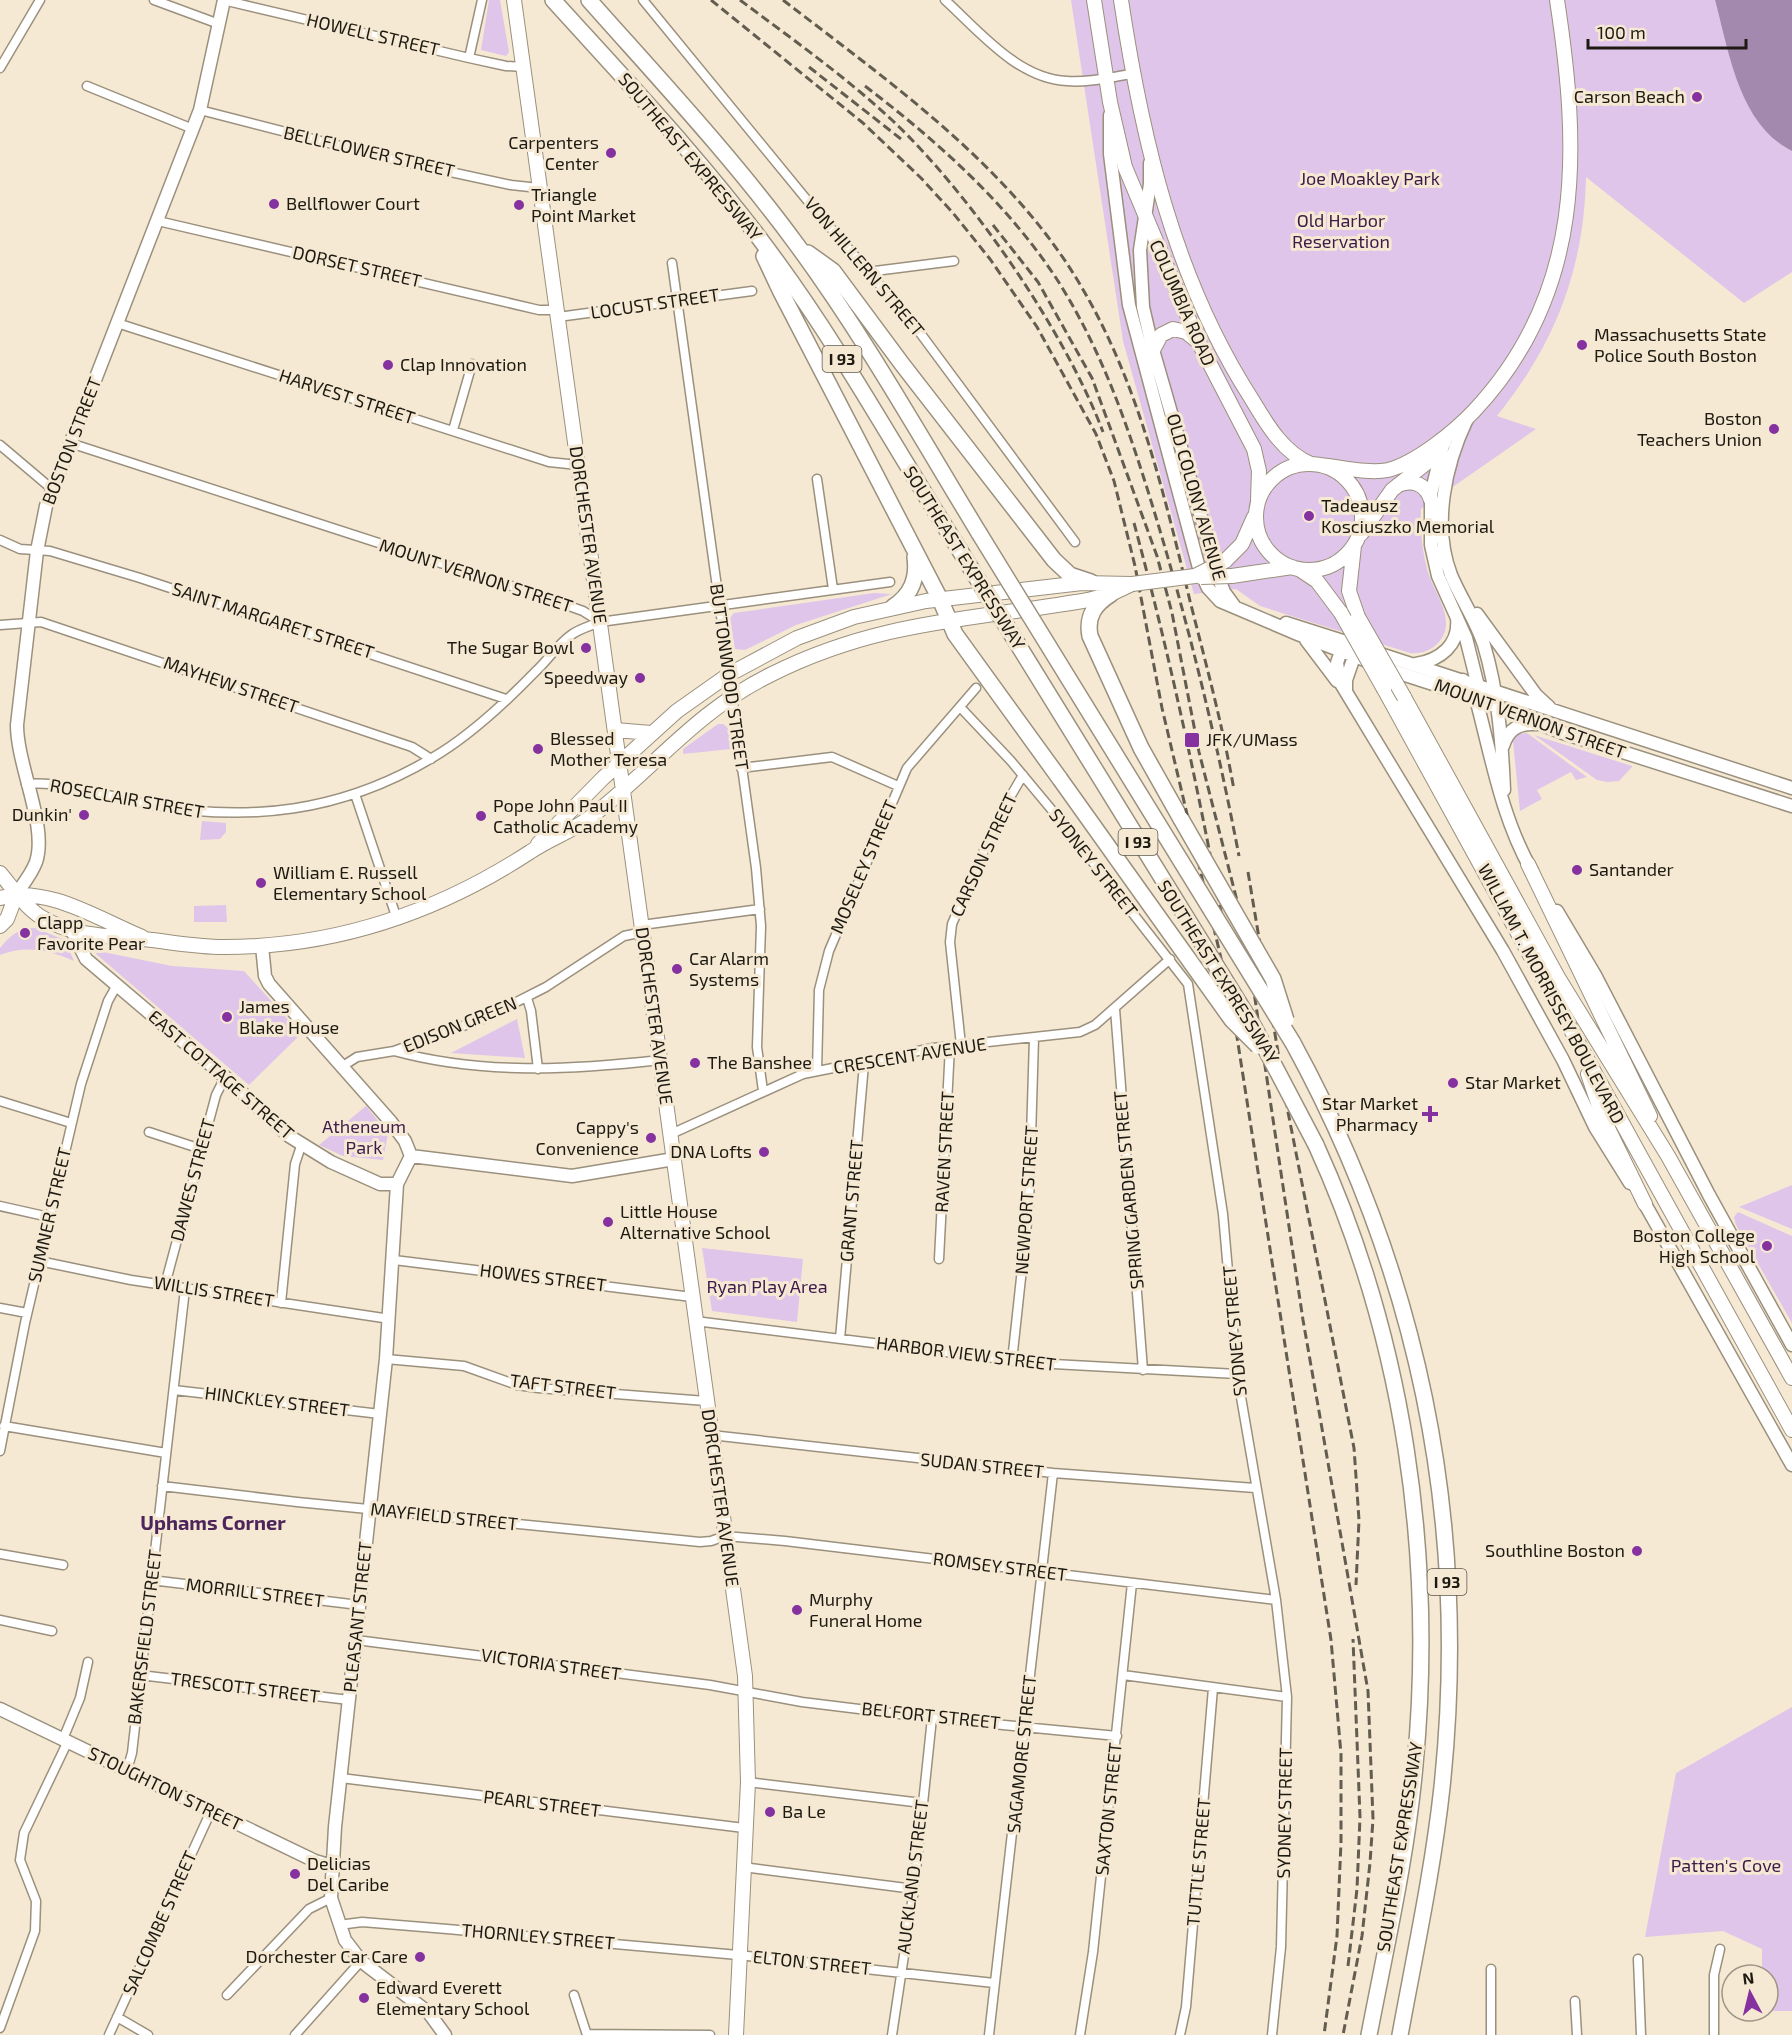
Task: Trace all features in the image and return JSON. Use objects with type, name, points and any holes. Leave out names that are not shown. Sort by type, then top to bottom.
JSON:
[{"type":"highway","name":"SOUTHEAST EXPRESSWAY","points":[[553,0],[753,231],[820,323],[1273,1060],[1316,1145],[1352,1237],[1385,1345],[1405,1446],[1419,1563],[1421,1665],[1415,1766],[1403,1851],[1369,2035]]},
{"type":"highway","name":"SOUTHEAST EXPRESSWAY","points":[[589,0],[727,156],[798,247],[854,327],[1293,1043],[1341,1140],[1378,1227],[1411,1336],[1433,1446],[1446,1558],[1449,1671],[1442,1786],[1435,1842],[1400,2035]]},
{"type":"highway","points":[[753,231],[780,290],[940,599],[955,634],[1232,1020],[1273,1060]]},
{"type":"highway","points":[[798,247],[833,271],[1054,560],[1071,575],[1091,582]]},
{"type":"highway","points":[[893,607],[906,597],[915,580],[916,566],[911,543]]},
{"type":"highway","points":[[1111,594],[1093,610],[1089,630],[1152,769],[1273,980],[1293,1043]]},
{"type":"main road","name":"DORCHESTER AVENUE","points":[[514,0],[746,1694],[748,1782],[738,1954],[736,2035]]},
{"type":"main road","name":"OLD COLONY AVENUE","points":[[1094,0],[1110,102]]},
{"type":"main road","name":"OLD COLONY AVENUE","points":[[1121,0],[1132,74],[1147,144]]},
{"type":"main road","points":[[1446,438],[1391,469],[1376,470],[1316,464],[1292,467],[1279,473],[1265,487],[1258,505],[1257,526],[1264,545],[1278,560],[1295,568],[1314,570],[1330,566],[1341,560],[1356,543],[1396,486],[1432,457],[1446,438],[1505,375],[1529,339],[1551,283],[1563,241],[1568,203],[1569,151],[1564,57],[1557,0]]},
{"type":"main road","name":"COLUMBIA ROAD","points":[[1110,102],[1125,167],[1145,219],[1198,341],[1254,449],[1259,471],[1258,505],[1245,540],[1225,561],[1212,570],[1190,577]]},
{"type":"main road","name":"COLUMBIA ROAD","points":[[1147,144],[1179,250],[1224,353],[1273,431],[1297,457],[1316,464]]},
{"type":"main road","points":[[1153,350],[1161,335],[1173,329],[1186,332],[1198,341]]},
{"type":"main road","points":[[1316,464],[1343,476],[1358,496],[1362,517],[1356,543]]},
{"type":"main road","points":[[1396,486],[1416,483],[1426,489],[1431,500]]},
{"type":"main road","name":"WILLIAM T. MORRISSEY BOULEVARD","points":[[1356,543],[1349,591],[1358,617],[1564,987],[1668,1156],[1792,1378]]},
{"type":"main road","name":"COLUMBIA ROAD","points":[[533,850],[651,733],[728,675],[761,655],[816,630],[893,607],[940,599],[1091,582],[1132,584],[1190,577],[1232,576],[1295,568]]},
{"type":"main road","name":"WILLIAM T. MORRISSEY BOULEVARD","points":[[1295,568],[1317,581],[1341,613],[1571,1027],[1631,1143],[1792,1430]]},
{"type":"main road","name":"COLUMBIA ROAD","points":[[17,893],[40,917],[103,938],[149,940],[207,947],[262,945],[343,934],[397,919],[467,890],[579,825],[623,789],[682,734],[731,696],[782,669],[836,646],[891,630],[1078,602],[1111,594],[1132,584]]},
{"type":"main road","points":[[615,730],[651,733]]},
{"type":"main road","points":[[1528,864],[1668,1156]]},
{"type":"main road","points":[[0,873],[17,893],[7,919],[0,926]]},
{"type":"main road","name":"COLUMBIA ROAD","points":[[0,898],[17,893],[49,896],[149,940]]},
{"type":"main road","points":[[1571,1027],[1600,1109],[1645,1204]]},
{"type":"street","points":[[0,68],[40,0]]},
{"type":"street","points":[[154,0],[219,24]]},
{"type":"street","name":"BOSTON STREET","points":[[17,893],[31,873],[38,851],[36,820],[18,751],[17,725],[37,551],[52,489],[200,110],[224,0]]},
{"type":"street","name":"HOWELL STREET","points":[[224,0],[469,58],[506,66],[524,67]]},
{"type":"street","points":[[469,58],[482,0]]},
{"type":"street","name":"VON HILLERN STREET","points":[[643,0],[867,272],[912,322],[1075,542]]},
{"type":"street","points":[[945,0],[1002,51],[1033,71],[1067,81],[1132,74]]},
{"type":"street","points":[[87,86],[193,129]]},
{"type":"street","name":"OLD COLONY AVENUE","points":[[1110,102],[1110,154],[1133,323],[1198,568],[1215,598],[1238,609]]},
{"type":"street","name":"BELLFLOWER STREET","points":[[200,110],[395,160],[511,185],[539,188]]},
{"type":"street","name":"OLD COLONY AVENUE","points":[[1147,144],[1150,184],[1140,250],[1141,287],[1153,350],[1219,579],[1227,597],[1238,609]]},
{"type":"street","name":"DORSET STREET","points":[[158,221],[557,314]]},
{"type":"street","points":[[867,272],[954,261]]},
{"type":"street","name":"BUTTONWOOD STREET","points":[[672,263],[760,909],[757,1047],[764,1091]]},
{"type":"street","name":"LOCUST STREET","points":[[557,314],[752,291]]},
{"type":"street","name":"HARVEST STREET","points":[[117,323],[549,462],[578,465]]},
{"type":"street","points":[[453,430],[472,364]]},
{"type":"street","points":[[1469,416],[1454,454],[1443,504],[1443,544],[1456,586],[1479,632],[1494,690],[1502,750],[1505,808]]},
{"type":"street","points":[[1446,438],[1435,472],[1431,500],[1430,535],[1433,559],[1467,638],[1477,684],[1484,698],[1497,708]]},
{"type":"street","name":"MOUNT VERNON STREET","points":[[70,443],[530,592],[583,611],[600,622]]},
{"type":"street","points":[[0,445],[52,489]]},
{"type":"street","points":[[817,479],[833,589]]},
{"type":"street","name":"SAINT MARGARET STREET","points":[[0,540],[20,549],[50,551],[151,582],[506,699]]},
{"type":"street","points":[[600,622],[890,582]]},
{"type":"street","points":[[1456,586],[1536,695],[1561,713]]},
{"type":"street","name":"MOUNT VERNON STREET","points":[[1238,609],[1272,621],[1300,635],[1342,646]]},
{"type":"street","points":[[1414,665],[1434,659],[1447,650],[1457,631],[1456,614]]},
{"type":"street","name":"MAYHEW STREET","points":[[0,625],[41,621],[412,747],[431,759]]},
{"type":"street","name":"MOUNT VERNON STREET","points":[[1272,621],[1300,626],[1356,652],[1537,724],[1792,806]]},
{"type":"street","name":"ROSECLAIR STREET","points":[[26,784],[80,788],[183,811],[222,814],[262,813],[293,809],[355,794],[396,778],[431,759],[470,731],[506,699],[567,638],[600,622]]},
{"type":"street","points":[[1300,635],[1313,647],[1346,693]]},
{"type":"street","name":"WILLIAM T. MORRISSEY BOULEVARD","points":[[1342,646],[1336,671],[1346,693],[1503,951],[1608,1150],[1645,1204],[1792,1465]]},
{"type":"street","points":[[1346,693],[1346,680],[1356,652]]},
{"type":"street","name":"MOUNT VERNON STREET","points":[[1356,652],[1414,665],[1477,684],[1792,788]]},
{"type":"street","points":[[1463,680],[1471,686],[1476,699],[1505,808],[1528,864],[1595,975],[1708,1195],[1792,1345]]},
{"type":"street","name":"MOSELEY STREET","points":[[817,1071],[819,990],[824,964],[898,786],[913,759],[976,688]]},
{"type":"street","name":"SYDNEY STREET","points":[[960,707],[1023,775],[1188,984],[1225,1224],[1237,1374],[1276,1600],[1287,1697],[1281,1947],[1272,2035]]},
{"type":"street","points":[[1502,750],[1512,729],[1524,724],[1537,724]]},
{"type":"street","points":[[741,768],[832,758],[898,786]]},
{"type":"street","name":"CARSON STREET","points":[[961,1045],[950,942],[952,924],[999,816],[1023,775]]},
{"type":"street","points":[[355,794],[397,919]]},
{"type":"street","name":"EDISON GREEN","points":[[343,1066],[357,1057],[394,1051],[451,1032],[527,998],[619,939],[642,928],[760,909]]},
{"type":"street","name":"EAST COTTAGE STREET","points":[[71,929],[83,956],[225,1077],[301,1146],[380,1184],[397,1184]]},
{"type":"street","points":[[262,945],[264,971],[269,984],[394,1126],[411,1156],[572,1176],[674,1159]]},
{"type":"street","name":"CRESCENT AVENUE","points":[[671,1134],[791,1078],[817,1071],[864,1064],[950,1046],[1080,1032],[1095,1025],[1115,1010],[1170,959]]},
{"type":"street","name":"SUMNER STREET","points":[[0,1451],[27,1313],[71,1123],[84,1072],[110,996],[117,985]]},
{"type":"street","name":"EDISON GREEN","points":[[527,998],[531,1011],[538,1069]]},
{"type":"street","name":"SPRING GARDEN STREET","points":[[1115,1010],[1143,1370]]},
{"type":"street","name":"NEWPORT STREET","points":[[1012,1361],[1029,1204],[1034,1038]]},
{"type":"street","name":"RAVEN STREET","points":[[939,1259],[950,1046]]},
{"type":"street","name":"EDISON GREEN","points":[[394,1051],[459,1064],[538,1069],[660,1060]]},
{"type":"street","name":"GRANT STREET","points":[[840,1339],[864,1064]]},
{"type":"street","name":"DAWES STREET","points":[[165,1285],[217,1090],[225,1077]]},
{"type":"street","points":[[0,1101],[71,1123]]},
{"type":"street","points":[[149,1132],[201,1149]]},
{"type":"street","points":[[281,1303],[295,1164],[301,1146]]},
{"type":"street","name":"PLEASANT STREET","points":[[411,1156],[397,1184],[390,1319],[332,1866],[331,1898],[348,1946],[361,1961],[429,2013],[445,2035]]},
{"type":"street","points":[[0,1206],[49,1217]]},
{"type":"street","name":"HOWES STREET","points":[[394,1260],[692,1297]]},
{"type":"street","name":"WILLIS STREET","points":[[39,1261],[165,1285],[390,1319]]},
{"type":"street","name":"BAKERSFIELD STREET","points":[[127,1770],[132,1753],[185,1288]]},
{"type":"street","points":[[0,1308],[27,1313]]},
{"type":"street","name":"HARBOR VIEW STREET","points":[[695,1321],[1012,1361],[1237,1374]]},
{"type":"street","name":"TAFT STREET","points":[[386,1359],[464,1366],[517,1384],[538,1388],[706,1401]]},
{"type":"street","name":"HINCKLEY STREET","points":[[174,1390],[380,1414]]},
{"type":"street","points":[[4,1426],[166,1454]]},
{"type":"street","name":"SUDAN STREET","points":[[711,1435],[1053,1473],[1255,1488]]},
{"type":"street","name":"SAGAMORE STREET","points":[[989,2035],[1053,1473]]},
{"type":"street","name":"MAYFIELD STREET","points":[[162,1486],[700,1542],[724,1536]]},
{"type":"street","name":"ROMSEY STREET","points":[[724,1536],[1276,1600]]},
{"type":"street","points":[[0,1554],[63,1565]]},
{"type":"street","name":"MORRILL STREET","points":[[151,1580],[359,1605]]},
{"type":"street","name":"SAXTON STREET","points":[[1080,2035],[1093,1952],[1132,1583]]},
{"type":"street","points":[[0,1620],[52,1630]]},
{"type":"street","name":"VICTORIA STREET","points":[[356,1640],[710,1685],[746,1694]]},
{"type":"street","points":[[0,2028],[35,1931],[37,1917],[33,1890],[20,1860],[20,1849],[24,1833],[66,1740],[80,1698],[88,1662]]},
{"type":"street","name":"TRESCOTT STREET","points":[[140,1675],[349,1700]]},
{"type":"street","points":[[1123,1675],[1287,1697]]},
{"type":"street","name":"TUTTLE STREET","points":[[1180,2035],[1187,1998],[1213,1688]]},
{"type":"street","name":"BELFORT STREET","points":[[746,1694],[932,1718],[1025,1725],[1117,1736]]},
{"type":"street","name":"STOUGHTON STREET","points":[[0,1709],[315,1861],[332,1866]]},
{"type":"street","name":"AUCKLAND STREET","points":[[892,2035],[914,1889],[932,1718]]},
{"type":"street","name":"PEARL STREET","points":[[341,1778],[744,1828]]},
{"type":"street","points":[[748,1782],[922,1803]]},
{"type":"street","name":"SALCOMBE STREET","points":[[109,2035],[211,1811]]},
{"type":"street","points":[[743,1867],[914,1889]]},
{"type":"street","points":[[227,1995],[309,1909],[331,1898]]},
{"type":"street","name":"THORNLEY STREET","points":[[339,1925],[362,1922],[738,1954]]},
{"type":"street","points":[[1714,2035],[1714,1975],[1720,1949]]},
{"type":"street","name":"ELTON STREET","points":[[738,1954],[994,1983]]},
{"type":"street","points":[[1638,1959],[1641,2035]]},
{"type":"street","points":[[295,2035],[361,1961]]},
{"type":"street","points":[[1491,1969],[1491,2035]]},
{"type":"street","points":[[574,1995],[587,2034],[710,2035]]},
{"type":"street","points":[[1575,2001],[1577,2035]]},
{"type":"street","points":[[117,2018],[148,2035]]},
{"type":"green space","points":[[489,0],[500,0],[509,52],[506,56],[481,50]]},
{"type":"green space","name":"Old Harbor Reservation","points":[[1071,0],[1715,0],[1732,64],[1748,106],[1774,139],[1792,151],[1792,272],[1744,303],[1586,177],[1579,243],[1572,275],[1562,304],[1535,361],[1497,416],[1536,429],[1421,509],[1425,562],[1445,615],[1446,625],[1439,642],[1426,651],[1410,653],[1260,606],[1236,589],[1194,594],[1123,341]]},
{"type":"green space","points":[[874,593],[892,594],[796,625],[745,650],[735,649],[730,618],[734,613]]},
{"type":"green space","points":[[718,724],[723,724],[728,728],[731,749],[683,754],[683,749]]},
{"type":"green space","points":[[1527,733],[1587,777],[1576,780],[1571,772],[1537,790],[1542,799],[1520,811],[1513,741],[1519,734]]},
{"type":"green space","points":[[1534,735],[1632,767],[1619,781],[1597,780]]},
{"type":"green space","points":[[202,821],[226,823],[226,832],[220,839],[200,840]]},
{"type":"green space","points":[[226,905],[227,922],[194,922],[194,906]]},
{"type":"green space","points":[[35,928],[65,940],[74,961],[37,950],[19,950],[0,955],[0,948],[11,936],[24,929]]},
{"type":"green space","points":[[98,951],[172,966],[244,971],[301,1034],[249,1085],[96,954]]},
{"type":"green space","points":[[517,1019],[525,1058],[451,1053]]},
{"type":"green space","name":"Atheneum Park","points":[[366,1106],[388,1133],[383,1160],[343,1156],[319,1145]]},
{"type":"green space","points":[[1792,1185],[1792,1229],[1739,1207]]},
{"type":"green space","points":[[1738,1212],[1792,1236],[1792,1323],[1736,1225],[1734,1217]]},
{"type":"green space","name":"Ryan Play Area","points":[[702,1248],[803,1259],[797,1322],[712,1311]]},
{"type":"green space","name":"Patten's Cove","points":[[1792,1707],[1792,2011],[1780,2011],[1780,1963],[1762,1963],[1762,1949],[1723,1931],[1645,1937],[1676,1773]]},
{"type":"shaded area","points":[[1715,0],[1792,0],[1792,151],[1774,139],[1748,106],[1732,64]]},
{"type":"railway","points":[[711,0],[863,123],[921,178],[953,213],[990,259],[1037,327],[1096,434],[1114,481],[1135,566],[1162,708],[1232,1005],[1331,1640],[1341,1754],[1341,1842],[1337,1936],[1324,2035]]},
{"type":"railway","points":[[740,0],[857,89],[923,151],[984,225],[1013,266],[1065,351],[1103,432]]},
{"type":"railway","points":[[783,0],[922,108],[987,167],[1045,233],[1074,274],[1119,362],[1152,456],[1214,696],[1234,790]]},
{"type":"railway","points":[[809,67],[901,139]]},
{"type":"railway","points":[[865,86],[945,152],[994,200],[1017,226],[1058,281],[1089,337],[1114,394],[1146,483],[1202,684],[1239,856]]},
{"type":"railway","points":[[993,225],[1038,282],[1092,378],[1157,556],[1172,613],[1199,752],[1245,932],[1303,1320],[1368,1691],[1373,1819],[1370,1863],[1362,1936],[1343,2035]]},
{"type":"railway","points":[[1134,523],[1186,735],[1228,950]]},
{"type":"railway","points":[[1248,872],[1288,1112],[1354,1448],[1359,1520],[1356,1585]]},
{"type":"railway","points":[[1348,1966],[1357,1889],[1360,1817],[1353,1639]]},
{"type":"place","name":"Carson Beach","points":[[1697,97]]},
{"type":"place","name":"Carpenters Center","points":[[611,153]]},
{"type":"place","name":"Bellflower Court","points":[[274,204]]},
{"type":"place","name":"Triangle Point Market","points":[[519,205]]},
{"type":"place","name":"Massachusetts State Police South Boston","points":[[1582,345]]},
{"type":"place","name":"Clap Innovation","points":[[388,365]]},
{"type":"place","name":"Boston Teachers Union","points":[[1774,429]]},
{"type":"place","name":"Tadeausz Kosciuszko Memorial","points":[[1309,516]]},
{"type":"place","name":"The Sugar Bowl","points":[[586,648]]},
{"type":"place","name":"Speedway","points":[[640,678]]},
{"type":"place","name":"JFK/UMass","points":[[1192,740]]},
{"type":"place","name":"Blessed Mother Teresa","points":[[538,749]]},
{"type":"place","name":"Dunkin'","points":[[84,815]]},
{"type":"place","name":"Pope John Paul II Catholic Academy","points":[[481,816]]},
{"type":"place","name":"Santander","points":[[1577,870]]},
{"type":"place","name":"William E. Russell Elementary School","points":[[261,883]]},
{"type":"place","name":"Clapp Favorite Pear","points":[[25,933]]},
{"type":"place","name":"Car Alarm Systems","points":[[677,969]]},
{"type":"place","name":"James Blake House","points":[[227,1017]]},
{"type":"place","name":"The Banshee","points":[[695,1063]]},
{"type":"place","name":"Star Market","points":[[1453,1083]]},
{"type":"place","name":"Star Market Pharmacy","points":[[1430,1114]]},
{"type":"place","name":"Cappy's Convenience","points":[[651,1138]]},
{"type":"place","name":"DNA Lofts","points":[[764,1152]]},
{"type":"place","name":"Little House Alternative School","points":[[608,1222]]},
{"type":"place","name":"Boston College High School","points":[[1767,1246]]},
{"type":"place","name":"Southline Boston","points":[[1637,1551]]},
{"type":"place","name":"Murphy Funeral Home","points":[[797,1610]]},
{"type":"place","name":"Ba Le","points":[[770,1812]]},
{"type":"place","name":"Delicias Del Caribe","points":[[295,1874]]},
{"type":"place","name":"Dorchester Car Care","points":[[420,1957]]},
{"type":"place","name":"Edward Everett Elementary School","points":[[364,1998]]},
{"type":"district","name":"Uphams Corner","points":[[213,1523]]},
{"type":"park label","name":"Joe Moakley Park","points":[[1370,179]]}]
